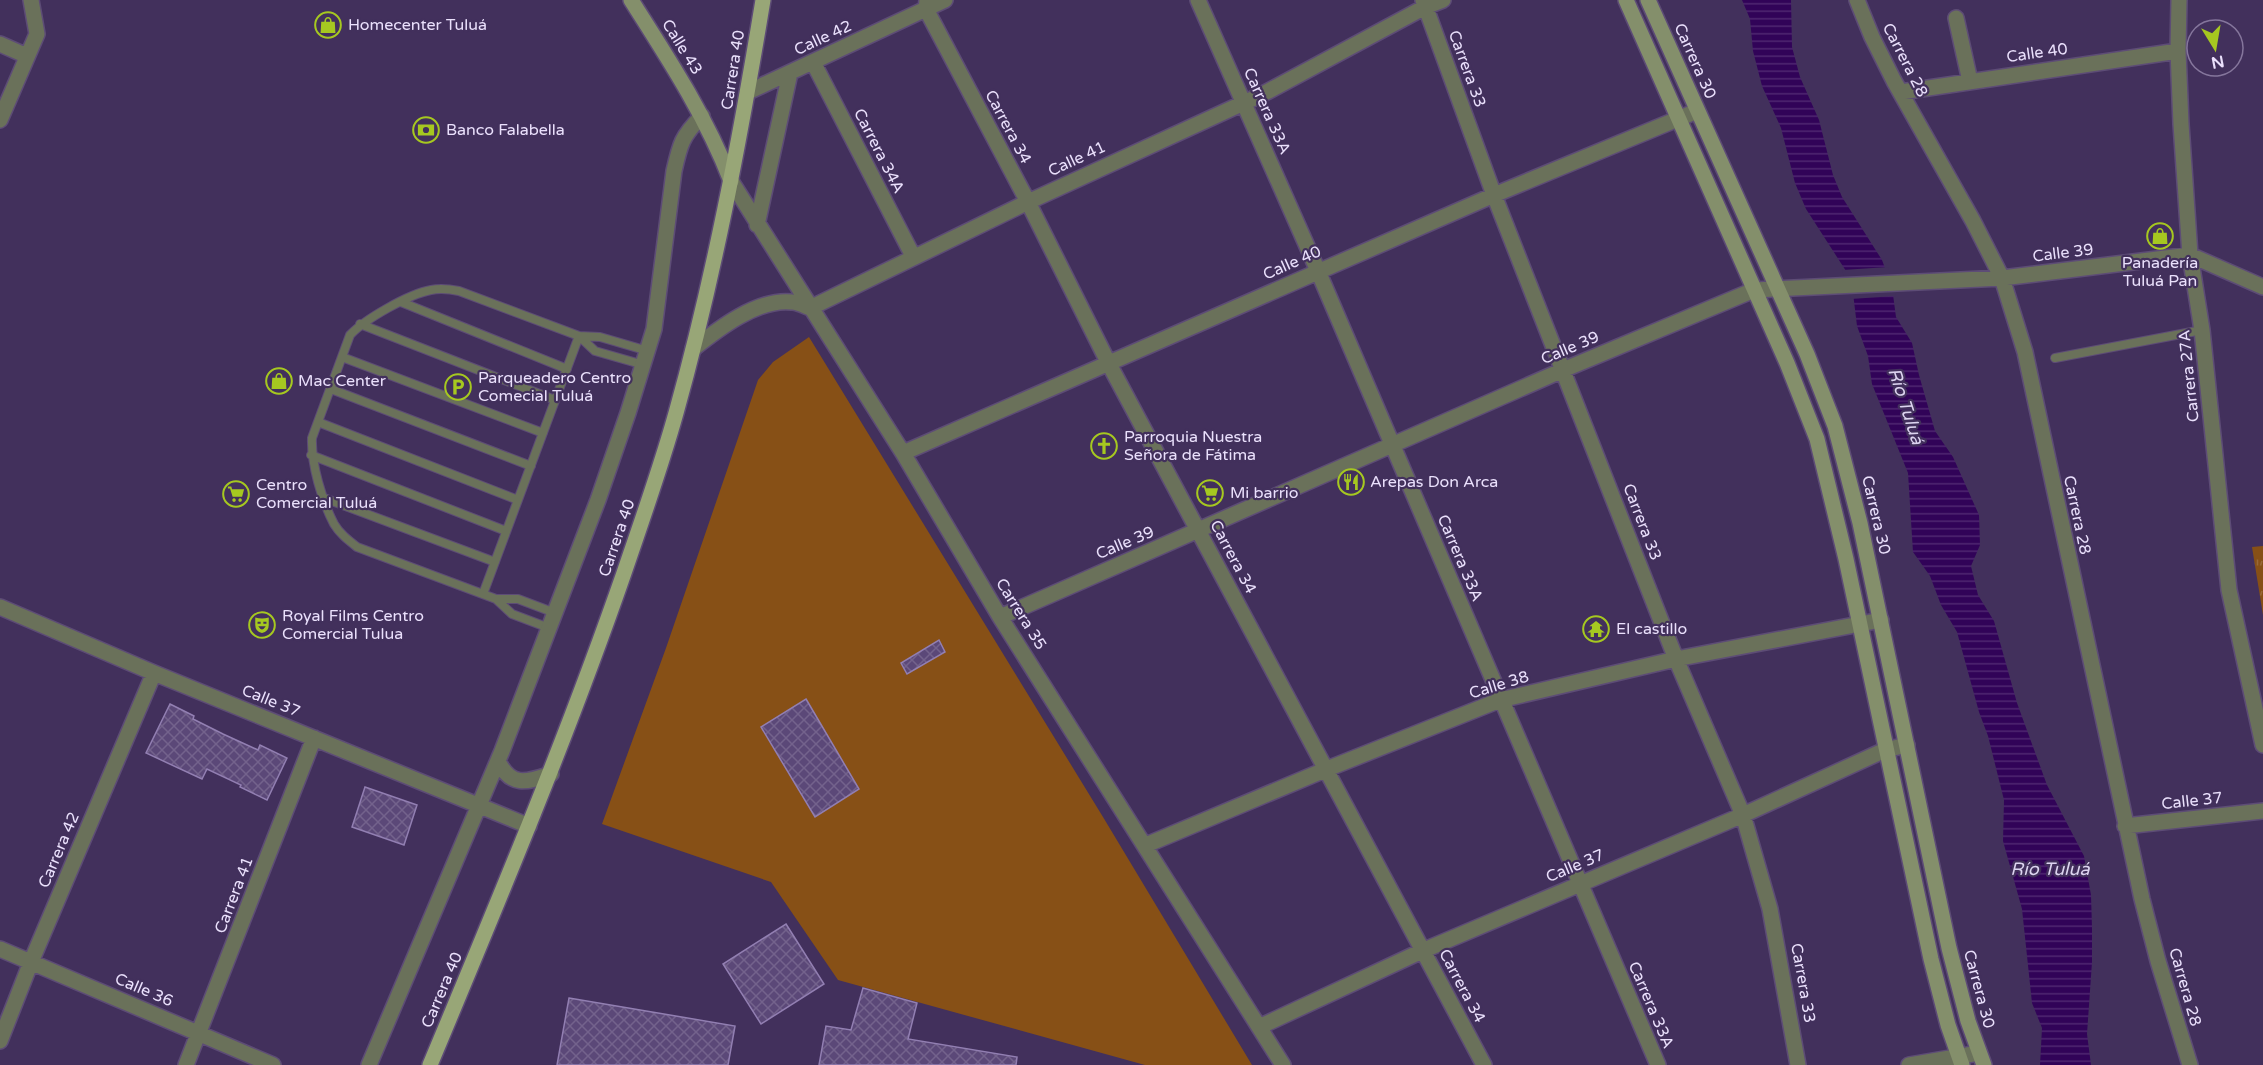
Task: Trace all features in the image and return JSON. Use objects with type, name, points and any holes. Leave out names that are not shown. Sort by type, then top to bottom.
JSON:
[{"type":"main road","name":"Calle 43","points":[[631,0],[686,87],[702,116],[731,181]]},
{"type":"main road","name":"Carrera 40","points":[[430,1065],[551,774],[595,656],[657,475],[693,349],[731,181],[763,0]]},
{"type":"main road","points":[[1626,0],[1805,406],[1816,439],[1828,480],[1931,959],[1948,1025],[1961,1061]]},
{"type":"main road","name":"Carrera 30","points":[[1648,0],[1775,288],[1807,354],[1835,426],[1851,484],[1881,620],[1949,948],[1968,1021],[1982,1059]]},
{"type":"street","points":[[0,120],[37,34],[31,0]]},
{"type":"street","name":"Calle 42","points":[[748,92],[813,62],[926,4],[945,0]]},
{"type":"street","name":"Carrera 33A","points":[[1198,0],[1318,271],[1658,1065]]},
{"type":"street","name":"Calle 41","points":[[810,308],[1028,201],[1243,103],[1424,3],[1443,0]]},
{"type":"street","name":"Carrera 28","points":[[1857,0],[1894,81],[1973,221],[2002,278],[2025,352],[2125,826],[2158,961],[2190,1065]]},
{"type":"street","name":"Carrera 27A","points":[[2179,0],[2178,51],[2181,124],[2190,255],[2202,330],[2229,590],[2263,745]]},
{"type":"street","name":"Carrera 33","points":[[1424,3],[1494,195],[1676,659],[1743,815],[1779,949],[1798,1065]]},
{"type":"street","name":"Carrera 34","points":[[926,4],[1109,364],[1484,1065]]},
{"type":"street","points":[[1956,18],[1970,81]]},
{"type":"street","points":[[0,44],[27,56]]},
{"type":"street","name":"Calle 40","points":[[1901,92],[2178,51]]},
{"type":"street","name":"Carrera 34A","points":[[813,62],[913,256]]},
{"type":"street","points":[[757,225],[790,73]]},
{"type":"street","name":"Calle 40","points":[[903,453],[1494,195],[1697,111]]},
{"type":"street","name":"Carrera 40","points":[[369,1065],[498,761],[598,500],[646,358],[661,288],[674,171],[680,147],[686,132],[702,116]]},
{"type":"street","name":"Carrera 35","points":[[731,181],[903,453],[1000,617],[1283,1065]]},
{"type":"street","points":[[2190,255],[2263,287]]},
{"type":"street","name":"Calle 39","points":[[1000,617],[1563,370],[1754,290],[2002,278],[2190,255]]},
{"type":"street","points":[[693,349],[722,327],[769,304],[792,302],[810,308]]},
{"type":"street","name":"Calle 37","points":[[0,607],[154,673],[530,826]]},
{"type":"street","name":"Calle 38","points":[[1146,845],[1500,700],[1676,659],[1881,620]]},
{"type":"street","name":"Carrera 42","points":[[0,1041],[31,962],[154,673]]},
{"type":"street","name":"Carrera 41","points":[[186,1065],[314,738]]},
{"type":"street","name":"Calle 37","points":[[1259,1027],[1422,951],[1743,815],[1885,750],[1907,746]]},
{"type":"street","points":[[498,761],[504,773],[511,779],[533,780],[551,774]]},
{"type":"street","name":"Calle 37","points":[[2125,826],[2263,811]]},
{"type":"street","name":"Calle 36","points":[[0,949],[273,1065]]},
{"type":"street","points":[[1910,1065],[1982,1059]]},
{"type":"lane","points":[[549,628],[512,614],[495,599],[357,547],[344,537],[334,524],[324,498],[311,455],[312,438],[350,335],[360,324],[379,312],[429,290],[445,288],[459,291],[579,336],[600,337],[646,358]]},
{"type":"lane","points":[[401,303],[567,369]]},
{"type":"lane","points":[[360,324],[555,400]]},
{"type":"lane","points":[[2055,358],[2202,330]]},
{"type":"lane","points":[[579,336],[595,351],[646,358]]},
{"type":"lane","points":[[483,594],[579,336]]},
{"type":"lane","points":[[342,357],[543,434]]},
{"type":"lane","points":[[331,388],[531,466]]},
{"type":"lane","points":[[318,422],[518,500]]},
{"type":"lane","points":[[311,455],[506,531]]},
{"type":"lane","points":[[324,498],[495,562]]},
{"type":"lane","points":[[495,599],[518,599],[555,613]]},
{"type":"green space","points":[[809,337],[1252,1065],[1145,1065],[838,980],[771,882],[602,824],[666,648],[758,380],[773,362]]},
{"type":"green space","points":[[2263,546],[2263,615],[2252,547]]},
{"type":"water","name":"Río Tuluá","points":[[1742,0],[1791,0],[1792,47],[1800,77],[1819,120],[1833,175],[1842,197],[1882,260],[1892,287],[1896,317],[1912,343],[1935,431],[1953,457],[1979,515],[1980,545],[1971,566],[1978,595],[1994,621],[2017,703],[2047,785],[2084,856],[2091,895],[2092,962],[2087,1034],[2091,1065],[2040,1065],[2042,1028],[2032,1003],[2022,909],[2003,841],[2004,800],[1988,736],[1957,632],[1941,605],[1930,576],[1913,552],[1908,473],[1872,384],[1868,356],[1857,326],[1853,293],[1846,271],[1806,209],[1795,183],[1781,128],[1762,86],[1753,51],[1750,19]]},
{"type":"pier","points":[[1888,267],[1896,296],[1851,299],[1842,270]]},
{"type":"building","points":[[939,640],[945,652],[907,674],[901,663]]},
{"type":"building","points":[[806,699],[859,789],[815,817],[761,727]]},
{"type":"building","points":[[170,704],[223,734],[258,750],[260,745],[287,758],[267,800],[207,769],[202,779],[146,753]]},
{"type":"building","points":[[365,787],[417,805],[404,845],[352,827]]},
{"type":"building","points":[[786,924],[824,984],[761,1024],[723,964]]},
{"type":"building","points":[[863,988],[917,1003],[908,1039],[1017,1057],[1016,1065],[819,1065],[826,1026],[851,1030]]},
{"type":"building","points":[[569,998],[735,1026],[728,1065],[557,1065]]},
{"type":"place","name":"Homecenter Tuluá","points":[[328,25]]},
{"type":"place","name":"Banco Falabella","points":[[426,130]]},
{"type":"place","name":"Panadería Tuluá Pan","points":[[2160,236]]},
{"type":"place","name":"Mac Center","points":[[279,381]]},
{"type":"place","name":"Parqueadero Centro Comecial Tuluá","points":[[458,387]]},
{"type":"place","name":"Parroquia Nuestra Señora de Fátima","points":[[1104,446]]},
{"type":"place","name":"Arepas Don Arca","points":[[1351,482]]},
{"type":"place","name":"Mi barrio","points":[[1210,493]]},
{"type":"place","name":"Centro Comercial Tuluá","points":[[236,494]]},
{"type":"place","name":"Royal Films Centro Comercial Tulua","points":[[262,625]]},
{"type":"place","name":"El castillo","points":[[1596,629]]}]
